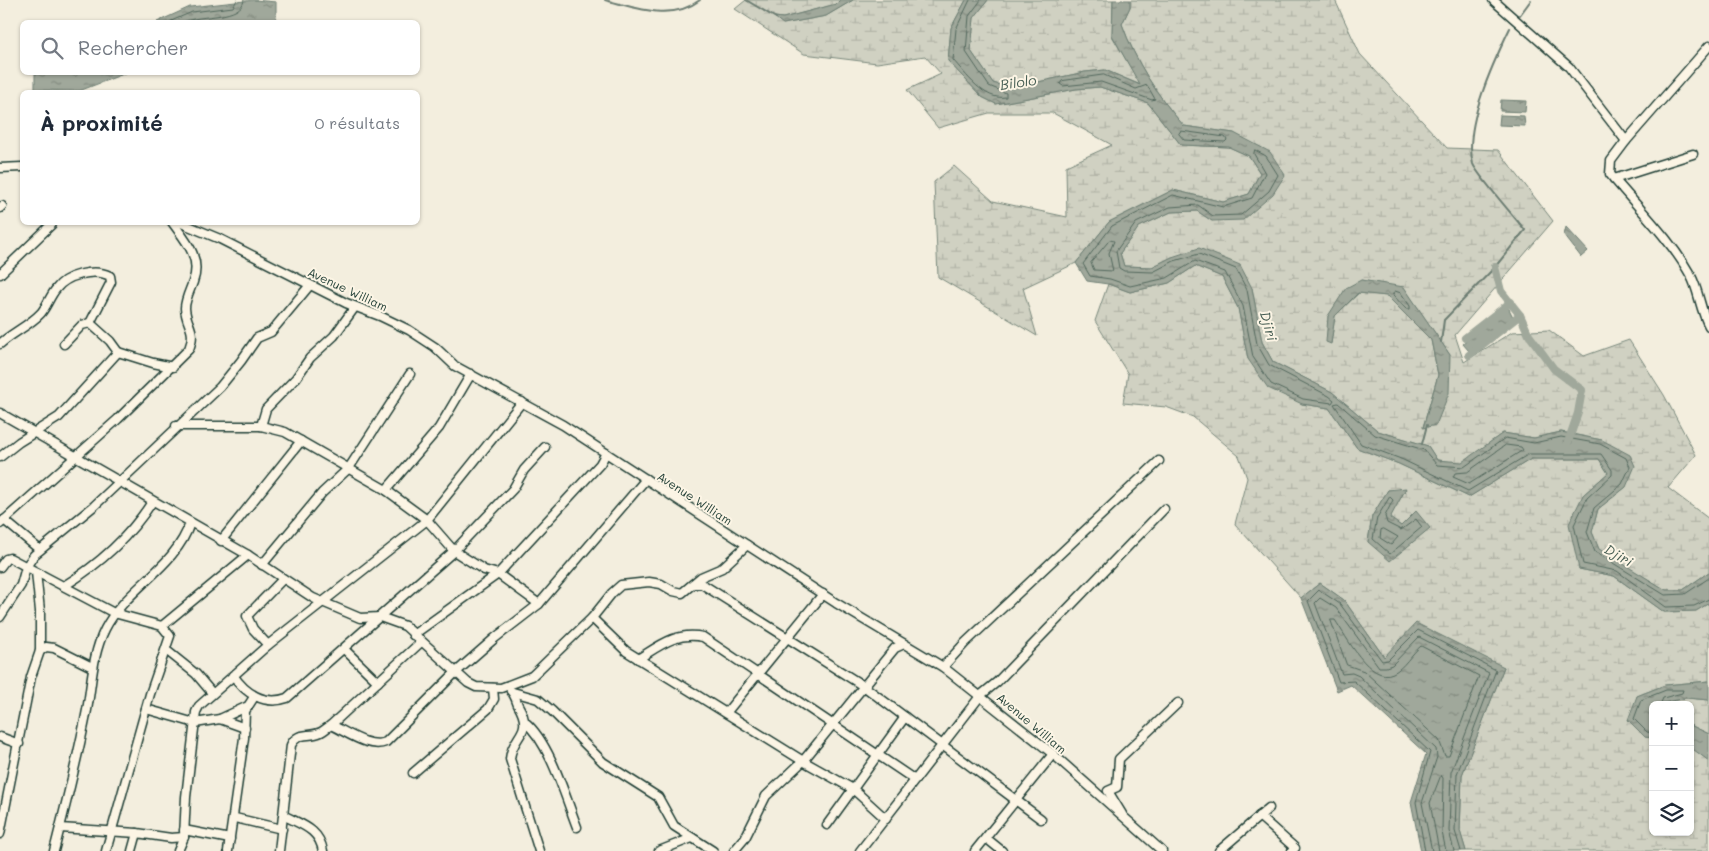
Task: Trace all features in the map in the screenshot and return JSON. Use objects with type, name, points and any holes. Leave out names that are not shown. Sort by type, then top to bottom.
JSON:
[{"type":"street","points":[[1493,0],[1569,67],[1626,141]]},
{"type":"street","points":[[1709,46],[1626,141],[1609,164],[1609,171],[1614,179],[1654,225],[1691,277],[1698,304],[1709,326]]},
{"type":"street","points":[[1614,179],[1693,154]]},
{"type":"street","points":[[0,168],[20,167]]},
{"type":"street","points":[[0,274],[51,225]]},
{"type":"street","points":[[40,550],[2,522],[118,419],[173,367],[189,349],[193,339],[192,328],[186,319],[185,305],[197,266],[191,249],[174,225]]},
{"type":"street","name":"Avenue William","points":[[186,225],[220,239],[355,307],[410,330],[435,347],[455,366],[522,402],[606,453],[823,594],[943,667],[1053,754],[1162,851]]},
{"type":"street","points":[[0,344],[41,313],[56,288],[67,279],[96,272],[110,276],[111,282],[90,323],[82,325],[64,344]]},
{"type":"street","points":[[0,618],[22,585],[26,567],[40,550],[94,506],[176,426],[230,377],[256,338],[271,332],[310,285]]},
{"type":"street","points":[[261,426],[266,410],[296,378],[310,358],[334,336],[355,307]]},
{"type":"street","points":[[90,323],[110,341],[118,352],[153,364],[173,367]]},
{"type":"street","points":[[0,457],[19,442],[37,433],[59,418],[118,352]]},
{"type":"street","points":[[262,565],[322,493],[349,468],[410,374]]},
{"type":"street","points":[[386,490],[440,428],[471,374]]},
{"type":"street","points":[[178,851],[184,834],[195,722],[199,706],[268,645],[427,520],[522,402]]},
{"type":"street","points":[[0,412],[118,483],[221,540],[322,602],[360,618],[380,617],[397,621],[455,673],[476,687],[505,687],[532,676],[592,618],[621,585],[649,582],[661,584],[680,593],[701,577],[722,568],[747,545]]},
{"type":"street","points":[[176,426],[261,426],[285,432],[386,490],[427,520],[454,551],[484,570],[498,574],[539,604]]},
{"type":"street","points":[[221,540],[301,441]]},
{"type":"street","points":[[233,675],[244,690],[254,697],[278,701],[286,698],[454,551],[513,489],[524,470],[545,447]]},
{"type":"street","points":[[413,634],[498,574],[600,464],[606,453]]},
{"type":"street","points":[[943,667],[965,642],[1158,461]]},
{"type":"street","points":[[332,725],[371,744],[379,745],[386,742],[455,673],[495,638],[539,604],[646,479]]},
{"type":"street","points":[[64,586],[86,573],[112,549],[142,518],[152,502]]},
{"type":"street","points":[[860,851],[943,746],[980,695],[997,682],[1164,509]]},
{"type":"street","points":[[54,851],[87,710],[92,667],[101,637],[114,613],[170,556],[184,536],[190,523]]},
{"type":"street","points":[[162,626],[248,556]]},
{"type":"street","points":[[0,567],[6,559],[10,558],[114,613],[162,626],[170,636],[146,709],[106,851]]},
{"type":"street","points":[[0,834],[19,744],[30,677],[40,651],[40,611],[36,572]]},
{"type":"street","points":[[268,645],[252,629],[247,616],[283,579]]},
{"type":"street","points":[[691,584],[702,584],[865,688],[1016,798],[1041,819]]},
{"type":"street","points":[[726,713],[756,673],[823,594]]},
{"type":"street","points":[[592,618],[614,640],[638,659],[803,761],[853,789],[886,819]]},
{"type":"street","points":[[638,659],[676,637],[689,634],[702,637],[915,780]]},
{"type":"street","points":[[280,851],[292,745],[295,739],[303,735],[321,732],[332,725],[421,642]]},
{"type":"street","points":[[734,851],[745,838],[766,796],[803,761],[865,688],[895,648],[904,644]]},
{"type":"street","points":[[40,651],[46,647],[54,648],[92,667]]},
{"type":"street","points":[[344,649],[378,682]]},
{"type":"street","points":[[166,650],[196,674],[212,693]]},
{"type":"street","points":[[505,687],[513,692],[538,699],[603,762],[658,797],[674,826],[707,845],[713,851]]},
{"type":"street","points":[[413,773],[488,709],[494,698],[493,688]]},
{"type":"street","points":[[513,692],[523,711],[525,727],[513,746],[510,759],[539,851]]},
{"type":"street","points":[[228,851],[235,818],[246,708],[254,697]]},
{"type":"street","points":[[1125,819],[1108,791],[1117,786],[1119,759],[1178,703]]},
{"type":"street","points":[[146,709],[195,722],[220,719],[246,708]]},
{"type":"street","points":[[827,825],[905,717]]},
{"type":"street","points":[[220,719],[244,728]]},
{"type":"street","points":[[525,722],[535,732],[544,749],[577,827]]},
{"type":"street","points":[[0,737],[19,744]]},
{"type":"street","points":[[975,851],[1053,754]]},
{"type":"street","points":[[1219,851],[1269,808]]},
{"type":"street","points":[[285,816],[306,825],[312,830],[320,839],[323,851]]},
{"type":"street","points":[[1260,816],[1295,848],[1292,851]]},
{"type":"street","points":[[235,818],[282,829]]},
{"type":"street","points":[[60,828],[111,830],[170,838],[184,834],[230,839]]},
{"type":"street","points":[[132,851],[137,833]]},
{"type":"street","points":[[659,851],[692,838]]},
{"type":"street","points":[[986,838],[1002,851]]},
{"type":"green space","points":[[746,0],[840,0],[837,4],[783,18],[775,17],[783,24],[826,16],[853,0],[966,0],[951,28],[948,61],[982,97],[996,104],[1076,89],[1100,87],[1148,103],[1181,145],[1229,147],[1249,156],[1260,173],[1249,194],[1223,202],[1173,190],[1109,222],[1076,263],[1023,288],[1037,336],[938,277],[934,182],[954,166],[993,201],[1067,217],[1066,166],[1112,145],[1053,113],[989,113],[938,128],[907,90],[941,74],[925,56],[877,63],[804,54],[735,9]]},
{"type":"green space","points":[[988,0],[1113,0],[1112,36],[1141,85],[1105,70],[1085,72],[1010,88],[993,83],[971,51],[974,17]]},
{"type":"green space","points":[[1130,0],[1335,0],[1360,54],[1447,148],[1498,150],[1553,221],[1455,335],[1464,362],[1512,332],[1549,330],[1584,356],[1629,340],[1664,395],[1696,455],[1668,488],[1709,519],[1709,572],[1683,590],[1666,590],[1599,550],[1592,532],[1598,509],[1626,487],[1602,440],[1561,432],[1534,438],[1503,433],[1462,463],[1437,460],[1428,446],[1378,431],[1332,392],[1273,362],[1262,342],[1252,288],[1172,257],[1152,267],[1124,266],[1120,253],[1139,227],[1171,212],[1197,211],[1212,221],[1284,175],[1234,133],[1184,126],[1156,91],[1140,65],[1127,38],[1122,24],[1130,7]],"holes":[[[1361,280],[1404,288],[1450,355],[1423,427],[1438,375],[1431,340],[1387,296],[1359,293],[1335,316],[1331,343],[1328,316]]]},
{"type":"green space","points":[[1195,266],[1222,277],[1238,308],[1248,359],[1302,404],[1329,408],[1357,448],[1399,464],[1469,497],[1531,459],[1599,459],[1608,473],[1583,495],[1579,569],[1614,576],[1664,612],[1696,611],[1709,603],[1709,681],[1665,685],[1637,696],[1645,737],[1649,738],[1649,836],[1694,836],[1694,749],[1709,761],[1709,851],[1466,851],[1460,831],[1462,775],[1504,667],[1384,657],[1344,600],[1320,583],[1301,598],[1235,524],[1247,478],[1239,456],[1193,417],[1166,407],[1123,403],[1128,374],[1095,321],[1108,284],[1130,292],[1169,283]],"holes":[[[1406,489],[1389,518],[1401,526],[1368,542],[1372,517],[1388,490]]]},
{"type":"green space","points":[[1686,698],[1709,700],[1709,734],[1694,727],[1694,701],[1674,701]]},
{"type":"water","points":[[254,0],[276,2],[276,20],[161,20],[190,7]]},
{"type":"water","points":[[840,0],[853,0],[826,16],[783,24],[774,17],[783,18],[836,4]]},
{"type":"water","points":[[966,0],[988,0],[974,18],[971,51],[993,83],[1010,88],[1085,72],[1105,70],[1140,85],[1112,35],[1113,0],[1130,0],[1130,7],[1122,24],[1127,38],[1148,78],[1184,126],[1234,133],[1270,152],[1285,175],[1273,194],[1243,220],[1212,221],[1197,211],[1171,212],[1139,227],[1120,253],[1124,266],[1152,267],[1172,257],[1199,248],[1240,265],[1252,288],[1262,342],[1273,362],[1332,392],[1378,431],[1428,446],[1437,460],[1462,462],[1503,433],[1534,438],[1561,432],[1602,440],[1630,455],[1635,466],[1626,487],[1598,509],[1592,532],[1599,549],[1666,590],[1683,590],[1709,572],[1709,603],[1696,611],[1664,612],[1614,576],[1579,569],[1569,524],[1583,495],[1608,473],[1599,459],[1531,459],[1469,497],[1399,464],[1357,448],[1329,408],[1302,404],[1268,388],[1248,359],[1238,308],[1222,277],[1195,266],[1169,283],[1130,292],[1108,284],[1087,281],[1076,263],[1109,222],[1173,190],[1223,202],[1249,194],[1260,173],[1249,156],[1229,147],[1181,145],[1148,103],[1100,87],[1076,89],[996,104],[982,97],[948,61],[951,28]]},
{"type":"water","points":[[35,75],[121,75],[82,90],[35,90]]},
{"type":"water","points":[[1501,100],[1526,101],[1525,112],[1500,111]]},
{"type":"water","points":[[1500,115],[1524,116],[1525,126],[1499,125]]},
{"type":"water","points":[[1566,227],[1588,251],[1581,257],[1564,235]]},
{"type":"water","points":[[1361,280],[1404,287],[1450,355],[1449,393],[1436,425],[1423,428],[1438,375],[1431,340],[1387,296],[1358,293],[1335,316],[1331,344],[1326,342],[1328,316],[1346,288]]},
{"type":"water","points":[[1508,307],[1513,317],[1469,351],[1463,344]]},
{"type":"water","points":[[1406,488],[1390,518],[1401,526],[1416,511],[1430,528],[1390,561],[1368,542],[1372,516],[1388,490]]},
{"type":"water","points":[[1320,583],[1344,600],[1384,657],[1416,623],[1504,667],[1462,775],[1460,831],[1466,851],[1421,851],[1411,802],[1426,754],[1351,685],[1337,691],[1301,598]]},
{"type":"water","points":[[1709,681],[1709,700],[1686,698],[1672,701],[1649,701],[1649,738],[1645,737],[1628,720],[1637,696],[1665,685]]},
{"type":"water","points":[[1694,727],[1709,734],[1709,761],[1694,750]]},
{"type":"waterway","name":"Bilolo","points":[[605,0],[641,9],[666,12],[689,7],[700,0]]},
{"type":"waterway","name":"Bilolo","points":[[746,0],[776,18]]},
{"type":"waterway","points":[[1520,15],[1531,0]]},
{"type":"waterway","points":[[1441,342],[1444,320],[1495,267],[1525,230],[1476,169],[1473,164],[1471,149],[1472,132],[1482,94],[1510,28]]},
{"type":"waterway","points":[[1495,267],[1501,291],[1520,315],[1529,335],[1554,369],[1582,390],[1578,413],[1568,442]]},
{"type":"waterway","points":[[1465,338],[1511,302]]},
{"type":"waterway","points":[[1469,355],[1520,315]]},
{"type":"waterway","points":[[1422,444],[1427,425]]},
{"type":"water label","name":"Djiri","points":[[1269,326]]},
{"type":"water label","name":"Djiri","points":[[1619,555]]}]
